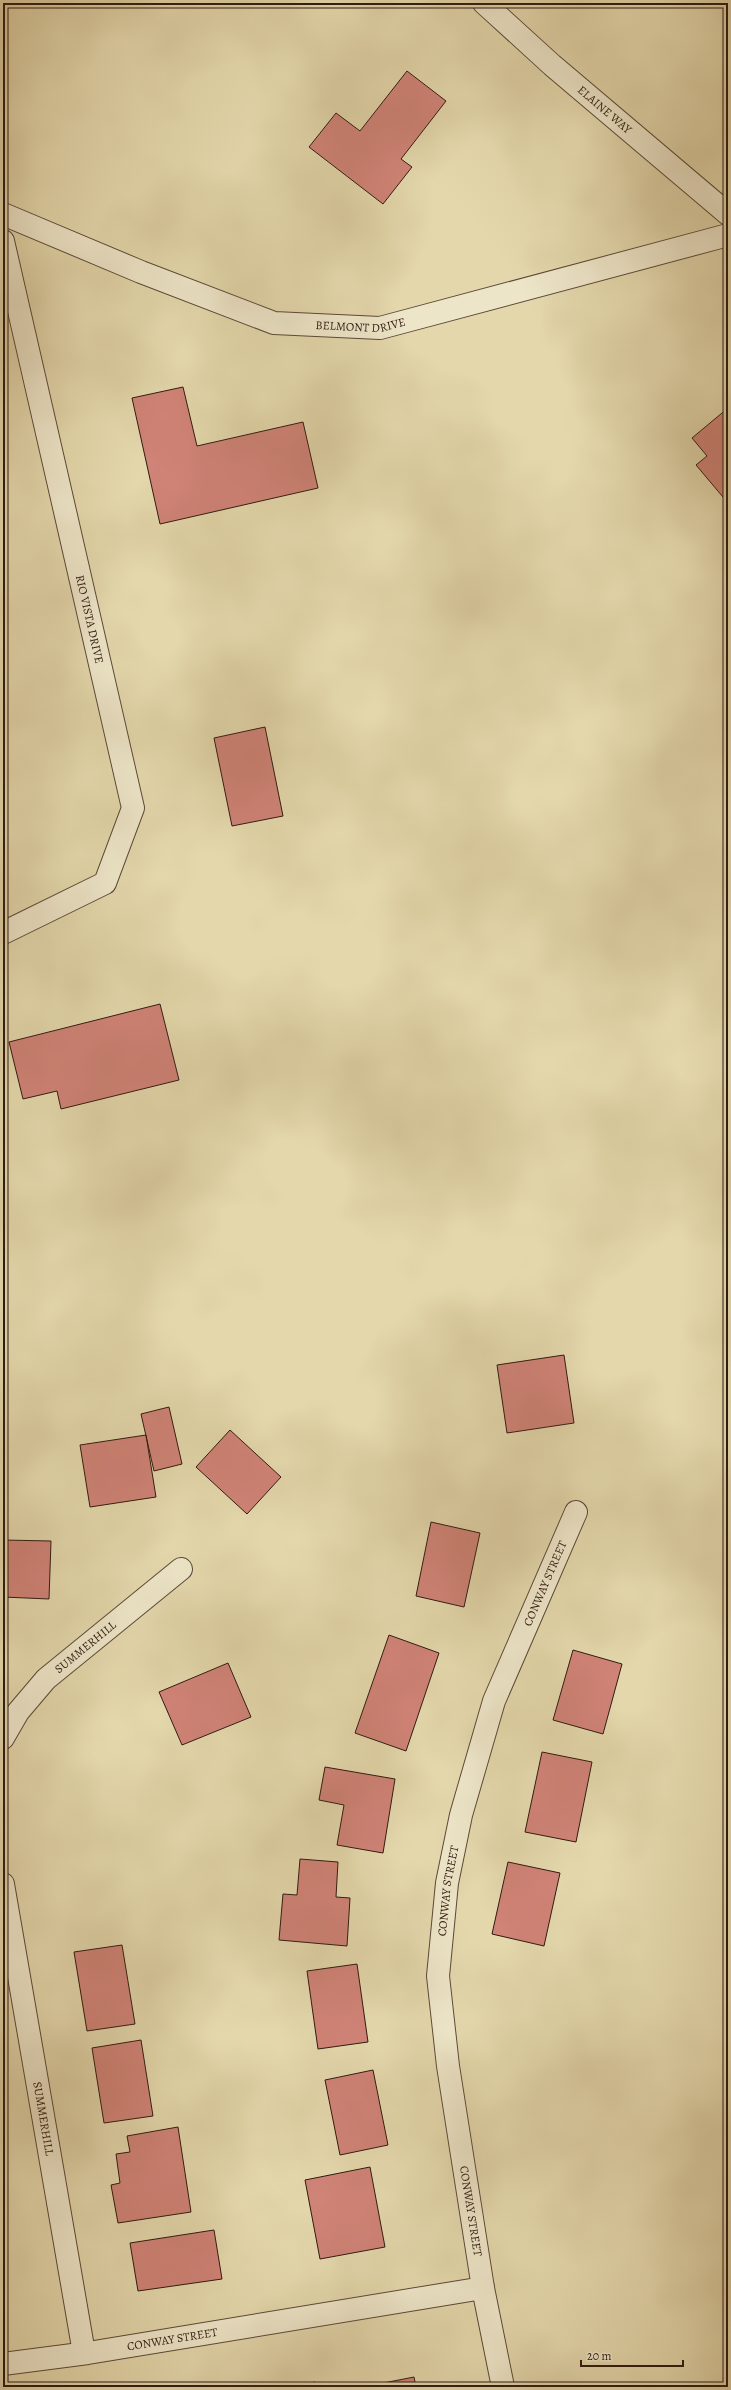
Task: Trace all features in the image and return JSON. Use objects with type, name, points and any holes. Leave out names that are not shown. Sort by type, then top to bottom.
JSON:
[{"type":"street","name":"ELAINE WAY","points":[[484,3],[552,65],[728,214]]},
{"type":"street","name":"BELMONT DRIVE","points":[[3,214],[141,272],[274,323],[380,328],[728,235]]},
{"type":"street","name":"RIO VISTA DRIVE","points":[[3,241],[133,808],[105,883],[3,933]]},
{"type":"street","name":"CONWAY STREET","points":[[503,2387],[483,2288],[448,2066],[438,1976],[447,1883],[461,1815],[494,1701],[576,1512]]},
{"type":"street","name":"SUMMERHILL","points":[[3,1738],[18,1712],[46,1679],[181,1569]]},
{"type":"street","name":"SUMMERHILL","points":[[3,1884],[84,2353]]},
{"type":"street","name":"CONWAY STREET","points":[[3,2364],[84,2353],[483,2288]]},
{"type":"building","points":[[407,71],[446,101],[401,159],[412,167],[383,204],[309,147],[336,113],[360,131]]},
{"type":"building","points":[[183,387],[197,446],[303,422],[318,488],[160,524],[132,398]]},
{"type":"building","points":[[728,408],[728,503],[696,465],[707,456],[692,438]]},
{"type":"building","points":[[265,727],[283,816],[232,826],[214,738]]},
{"type":"building","points":[[160,1004],[179,1080],[61,1109],[57,1091],[23,1099],[9,1042]]},
{"type":"building","points":[[564,1355],[574,1423],[507,1433],[497,1365]]},
{"type":"building","points":[[169,1407],[182,1464],[154,1471],[141,1414]]},
{"type":"building","points":[[230,1430],[281,1477],[247,1514],[196,1467]]},
{"type":"building","points":[[146,1435],[156,1497],[90,1507],[80,1445]]},
{"type":"building","points":[[431,1522],[480,1533],[464,1607],[416,1596]]},
{"type":"building","points":[[3,1540],[51,1541],[49,1599],[3,1597]]},
{"type":"building","points":[[389,1635],[439,1653],[406,1751],[355,1733]]},
{"type":"building","points":[[573,1650],[622,1664],[603,1734],[553,1720]]},
{"type":"building","points":[[228,1663],[251,1717],[182,1745],[159,1692]]},
{"type":"building","points":[[542,1752],[592,1762],[576,1842],[525,1832]]},
{"type":"building","points":[[325,1767],[395,1779],[383,1853],[337,1845],[344,1805],[319,1800]]},
{"type":"building","points":[[300,1859],[338,1862],[336,1897],[350,1898],[347,1946],[279,1940],[283,1894],[297,1895]]},
{"type":"building","points":[[508,1862],[560,1873],[544,1946],[492,1934]]},
{"type":"building","points":[[122,1945],[135,2024],[87,2031],[74,1952]]},
{"type":"building","points":[[357,1964],[368,2042],[318,2049],[307,1971]]},
{"type":"building","points":[[141,2040],[153,2116],[104,2123],[92,2048]]},
{"type":"building","points":[[373,2070],[388,2145],[340,2155],[325,2080]]},
{"type":"building","points":[[178,2127],[191,2212],[118,2223],[111,2185],[120,2183],[116,2154],[130,2152],[127,2136]]},
{"type":"building","points":[[370,2167],[385,2247],[320,2259],[305,2180]]},
{"type":"building","points":[[214,2230],[222,2279],[138,2291],[130,2243]]},
{"type":"building","points":[[414,2377],[416,2387],[363,2387]]},
{"type":"building","points":[[315,2382],[315,2387],[290,2387]]}]
